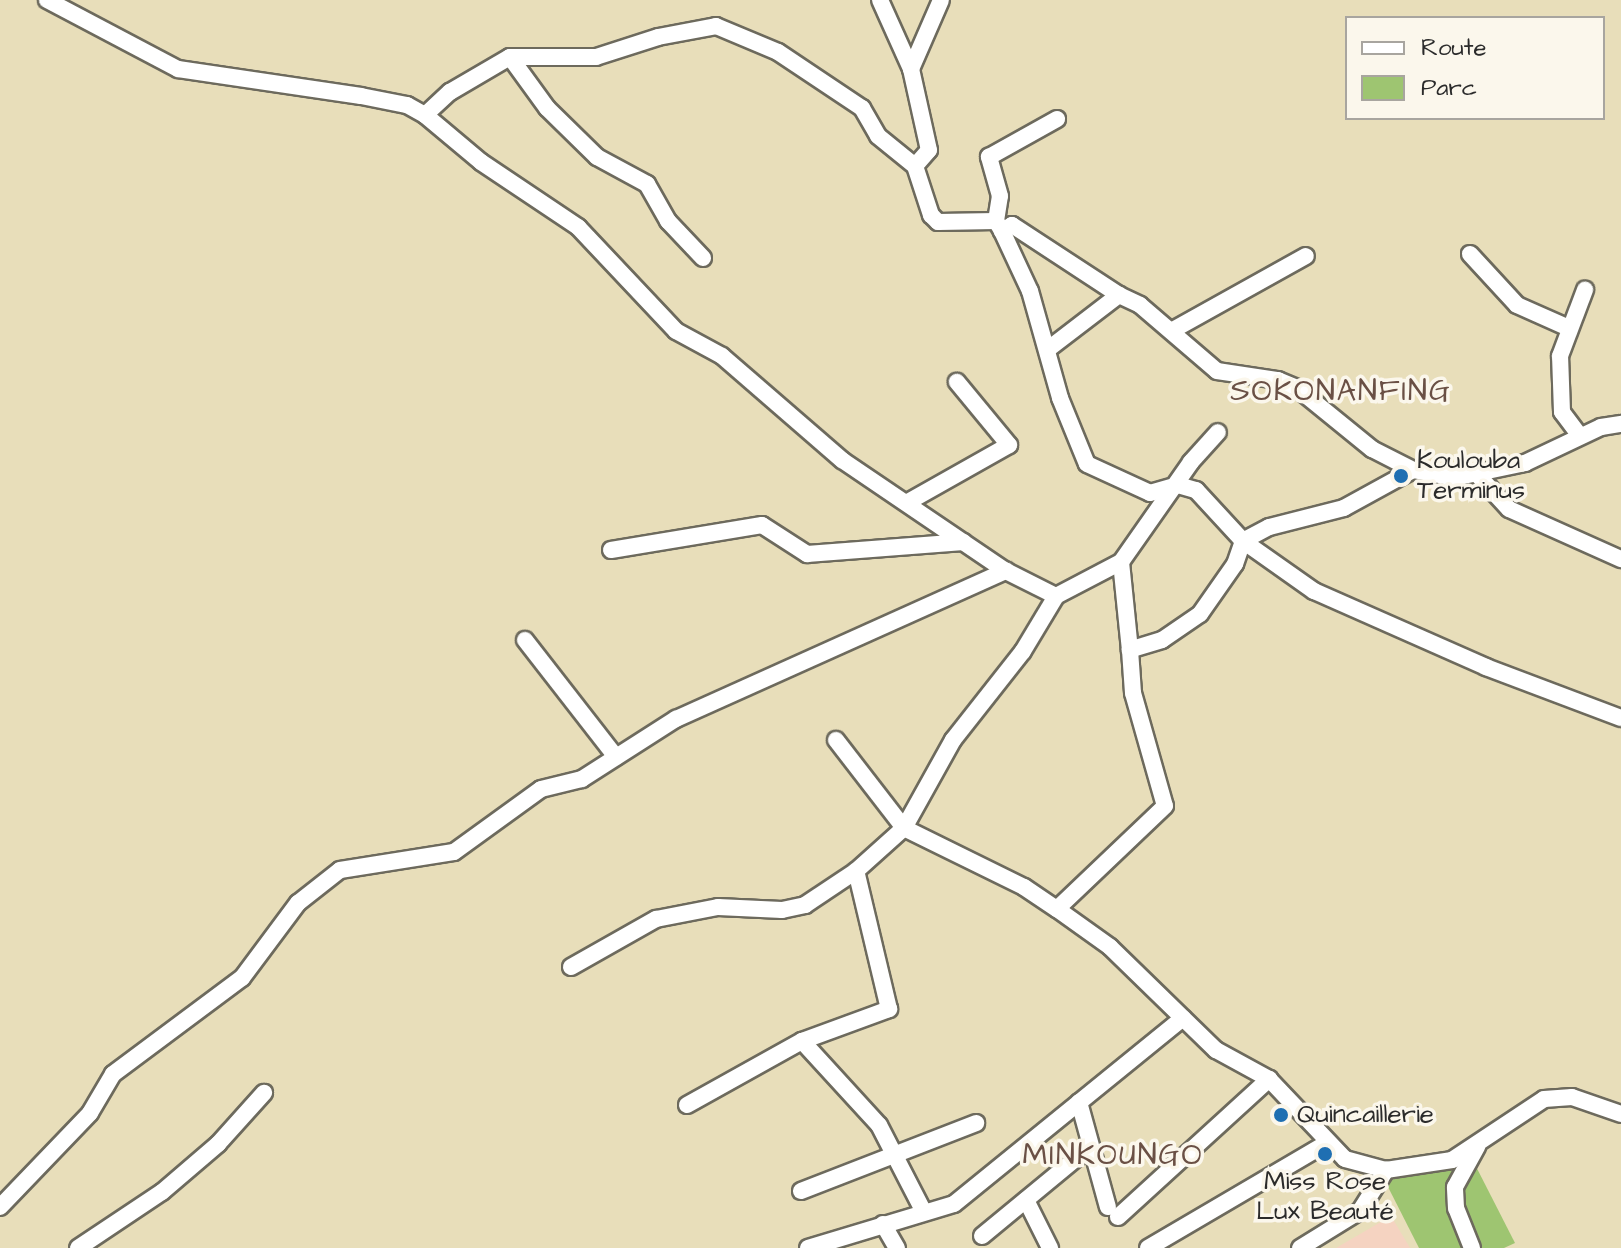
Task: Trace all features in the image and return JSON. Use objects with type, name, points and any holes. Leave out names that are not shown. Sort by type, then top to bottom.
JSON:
[{"type":"street","points":[[47,0],[178,69],[361,96],[407,105],[425,115],[481,162],[578,227],[676,331],[722,356],[842,460],[1006,571],[1056,596]]},
{"type":"street","points":[[880,0],[911,69],[929,150],[915,166]]},
{"type":"street","points":[[911,69],[941,0]]},
{"type":"street","points":[[425,115],[450,92],[510,57],[596,57],[658,37],[716,26],[778,52],[862,108],[878,136],[915,166],[938,222],[1012,225],[1173,330],[1217,371],[1278,380],[1297,388],[1372,449],[1413,470],[1454,478],[1525,463],[1580,436],[1621,424]]},
{"type":"street","points":[[510,57],[547,108],[597,157],[647,184],[668,221],[703,258]]},
{"type":"street","points":[[1057,119],[989,157],[1000,196],[999,226],[1030,291],[1087,464],[1150,493],[1178,485],[1196,490],[1243,541],[1314,591],[1486,667],[1621,718]]},
{"type":"street","points":[[1470,254],[1517,305],[1569,328]]},
{"type":"street","points":[[1173,330],[1306,256]]},
{"type":"street","points":[[1580,436],[1562,412],[1560,356],[1585,290]]},
{"type":"street","points":[[1047,350],[1119,295]]},
{"type":"street","points":[[908,502],[1009,445],[957,382]]},
{"type":"street","points":[[571,967],[656,919],[718,907],[782,910],[805,905],[856,871],[904,828],[953,740],[1023,651],[1056,596],[1121,562],[1178,485],[1191,462],[1218,432]]},
{"type":"street","points":[[1130,650],[1162,640],[1200,614],[1235,564],[1243,541],[1269,527],[1344,508],[1413,470]]},
{"type":"street","points":[[1476,473],[1509,509],[1621,559]]},
{"type":"street","points":[[611,550],[762,525],[807,554],[964,542]]},
{"type":"street","points":[[1057,909],[1165,806],[1133,693],[1121,562]]},
{"type":"street","points":[[0,1207],[90,1113],[113,1074],[242,978],[298,903],[340,870],[454,852],[541,789],[582,779],[717,699],[1006,571]]},
{"type":"street","points":[[525,640],[616,757]]},
{"type":"street","points":[[836,740],[904,828],[1024,887],[1110,947],[1216,1050],[1269,1079],[1345,1159],[1386,1170],[1452,1160],[1478,1146],[1544,1099],[1572,1097],[1621,1114]]},
{"type":"street","points":[[687,1105],[802,1041],[889,1009],[856,871]]},
{"type":"street","points":[[808,1248],[954,1204],[1183,1018]]},
{"type":"street","points":[[802,1041],[879,1125],[924,1212]]},
{"type":"street","points":[[1079,1102],[1090,1147],[1113,1212],[1269,1079]]},
{"type":"street","points":[[78,1248],[162,1192],[218,1144],[264,1093]]},
{"type":"street","points":[[801,1191],[976,1123]]},
{"type":"street","points":[[1148,1248],[1327,1143]]},
{"type":"street","points":[[1472,1248],[1456,1208],[1455,1187],[1478,1146]]},
{"type":"street","points":[[982,1236],[1090,1147]]},
{"type":"street","points":[[1300,1248],[1360,1211],[1386,1170]]},
{"type":"street","points":[[1026,1200],[1050,1248]]},
{"type":"street","points":[[883,1224],[897,1248]]},
{"type":"shaded area","points":[[1391,1216],[1410,1248],[1336,1248]]},
{"type":"green space","points":[[1464,1143],[1515,1243],[1504,1248],[1419,1248],[1386,1183]]},
{"type":"place","name":"Koulouba Terminus","points":[[1401,476]]},
{"type":"place","name":"Quincaillerie","points":[[1281,1115]]},
{"type":"place","name":"Miss Rose Lux Beauté","points":[[1325,1154]]},
{"type":"district","name":"SOKONANFING","points":[[1341,391]]},
{"type":"district","name":"MINKOUNGO","points":[[1113,1155]]}]
